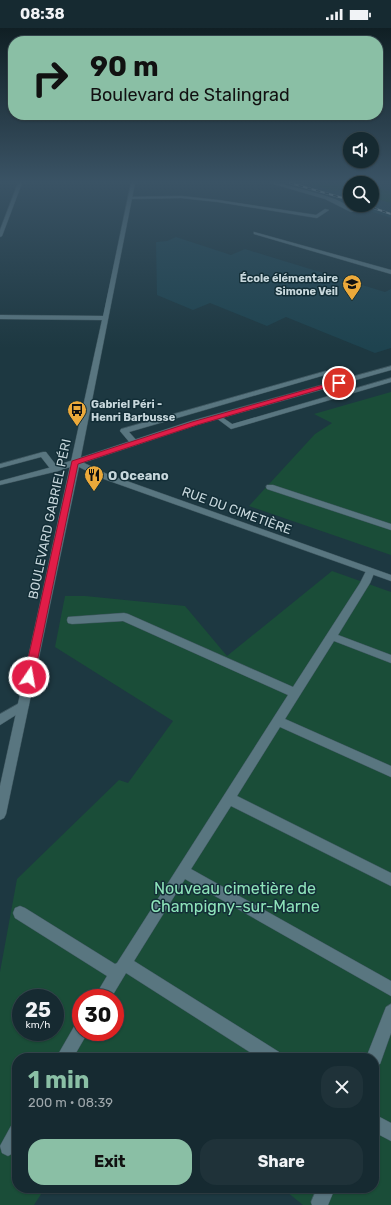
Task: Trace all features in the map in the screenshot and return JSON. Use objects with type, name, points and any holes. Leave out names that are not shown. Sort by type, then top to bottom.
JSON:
[{"type":"street","name":"BOULEVARD GABRIEL PÉRI","points":[[0,814],[122,238]]},
{"type":"street","points":[[273,238],[391,272]]},
{"type":"street","points":[[0,317],[105,318]]},
{"type":"street","points":[[0,483],[55,469],[134,442],[219,416],[391,368]]},
{"type":"street","points":[[134,442],[124,431],[326,373],[339,383]]},
{"type":"street","points":[[357,378],[370,387]]},
{"type":"street","points":[[219,416],[231,427],[391,380]]},
{"type":"street","points":[[0,466],[43,454],[55,469]]},
{"type":"street","name":"RUE DU CIMETIÈRE","points":[[75,462],[104,476],[391,578]]},
{"type":"street","points":[[270,487],[391,527]]},
{"type":"street","points":[[107,989],[365,583],[370,571]]},
{"type":"street","points":[[72,620],[124,617],[295,693]]},
{"type":"street","points":[[331,636],[391,659]]},
{"type":"street","points":[[0,720],[23,705]]},
{"type":"street","points":[[277,720],[391,772]]},
{"type":"street","points":[[228,798],[391,880]]},
{"type":"street","points":[[183,871],[391,989]]},
{"type":"street","points":[[20,913],[120,968],[264,1053]]},
{"type":"street","points":[[376,1053],[391,1012]]},
{"type":"street","points":[[67,1053],[75,1041]]},
{"type":"street","points":[[379,1125],[391,1133]]},
{"type":"street","points":[[8,1147],[12,1140]]},
{"type":"shaded area","points":[[174,238],[179,238],[231,255],[245,249],[385,292],[391,289],[391,348],[375,353],[286,317],[267,326],[210,303],[193,310],[157,295],[156,242],[167,241]]},
{"type":"green space","points":[[391,392],[391,555],[249,506],[315,434],[332,423],[314,414]]},
{"type":"green space","name":"Nouveau cimetière de Champigny-sur-Marne","points":[[332,571],[391,592],[391,1205],[303,1205],[288,1193],[379,1193],[379,1053],[12,1053],[12,1193],[42,1193],[34,1205],[0,1205],[0,972],[17,879],[119,780],[128,783],[173,721],[55,647],[65,596],[85,596],[185,606],[227,656]]},
{"type":"place","name":"École élémentaire Simone Veil","points":[[352,301]]},
{"type":"place","name":"Gabriel Péri - Henri Barbusse","points":[[77,427]]},
{"type":"place","name":"O Oceano","points":[[94,492]]},
{"type":"route","points":[[29,677],[75,462],[194,424],[339,383]]}]
